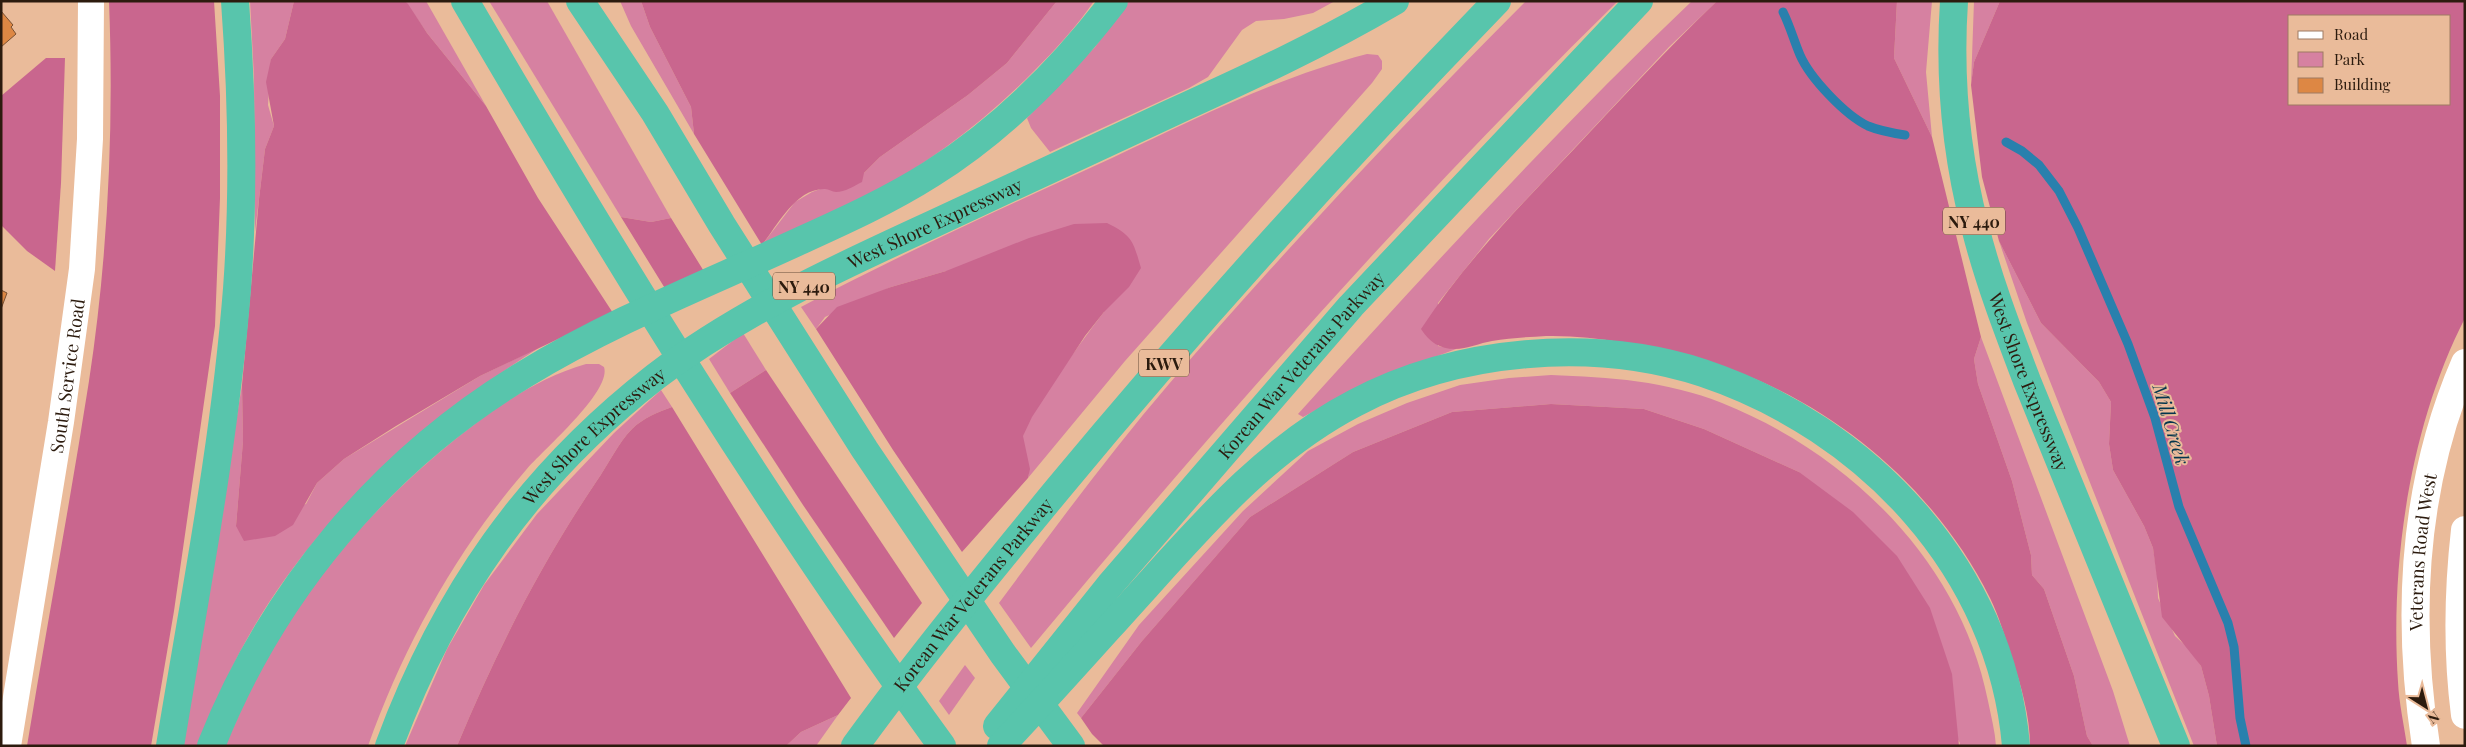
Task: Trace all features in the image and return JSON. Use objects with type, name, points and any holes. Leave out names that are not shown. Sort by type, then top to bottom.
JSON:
[{"type":"highway","points":[[170,746],[217,460],[236,296],[241,164],[235,1]]},
{"type":"highway","points":[[465,1],[625,269],[712,408],[858,628],[942,746]]},
{"type":"highway","points":[[580,1],[655,113],[722,225],[803,354],[926,542],[1003,654],[1071,746]]},
{"type":"highway","points":[[600,1],[655,113]]},
{"type":"highway","points":[[211,746],[248,665],[285,602],[305,574],[368,501],[440,432],[524,374],[585,341],[849,219],[930,175],[993,131],[1021,106],[1073,53],[1114,1]]},
{"type":"highway","name":"West Shore Expressway","points":[[389,746],[414,681],[433,644],[476,567],[501,531],[560,463],[590,433],[657,376],[735,324],[830,272],[1297,56],[1395,1]]},
{"type":"highway","name":"Korean War Veterans Parkway","points":[[855,746],[984,579],[1154,374],[1310,198],[1497,1]]},
{"type":"highway","name":"Korean War Veterans Parkway","points":[[982,746],[1116,578],[1350,306],[1639,1]]},
{"type":"highway","name":"West Shore Expressway","points":[[1954,1],[1954,79],[1958,130],[1964,177],[1975,228],[2030,390],[2176,746]]},
{"type":"highway","points":[[1001,746],[1202,525],[1256,471],[1300,436],[1356,402],[1425,375],[1497,358],[1573,353],[1614,355],[1661,363],[1701,373],[1741,388],[1814,426],[1872,470],[1923,522],[1943,548],[1981,612],[1995,643],[2005,678],[2012,708],[2016,746]]},
{"type":"street","name":"South Service Road","points":[[8,746],[12,654],[61,422],[82,269],[90,139],[90,1]]},
{"type":"street","name":"Veterans Road West","points":[[2426,746],[2417,692],[2414,633],[2415,578],[2420,526],[2440,438],[2465,363]]},
{"type":"street","points":[[2465,530],[2459,579],[2458,632],[2465,715]]},
{"type":"green space","points":[[250,1],[294,1],[285,39],[271,59],[268,105],[274,126],[265,149],[255,232],[254,77]]},
{"type":"green space","points":[[405,1],[426,1],[486,106],[427,33]]},
{"type":"green space","points":[[489,1],[547,1],[671,218],[651,222],[621,217]]},
{"type":"green space","points":[[620,1],[641,1],[650,27],[691,107],[694,134],[631,26]]},
{"type":"green space","points":[[1057,1],[1094,1],[1043,62],[976,124],[934,156],[889,184],[762,245],[795,202],[812,192],[864,173],[880,157],[968,95],[1007,63]]},
{"type":"green space","points":[[1129,1],[1335,1],[1313,13],[1284,19],[1256,21],[1242,30],[1208,77],[1189,88],[1050,152],[1031,128],[1027,118],[1095,47]]},
{"type":"green space","points":[[1526,1],[1618,1],[1465,157],[1316,317],[1172,481],[1031,648],[999,603],[1082,492],[1169,384],[1300,237],[1434,94]]},
{"type":"green space","points":[[1692,1],[1717,1],[1669,47],[1489,239],[1438,303],[1438,346],[1456,349],[1369,382],[1303,417],[1298,414],[1540,152]]},
{"type":"green space","points":[[1897,1],[1932,1],[1926,72],[1932,137],[1894,58]]},
{"type":"green space","points":[[1974,1],[2000,1],[1974,62],[1971,85]]},
{"type":"green space","points":[[1367,54],[1378,55],[1382,61],[1382,69],[1372,83],[1125,361],[1028,478],[1029,467],[1023,441],[1027,426],[1059,374],[1104,312],[946,271],[891,287],[825,317],[816,329],[801,307],[955,230],[1237,100],[1301,74]]},
{"type":"green space","points":[[1999,241],[2041,323],[2099,382],[2111,402],[2109,444],[2113,470],[2144,526],[2153,548],[2158,598],[2175,636],[2189,649],[2201,666],[2209,696],[2217,746],[2194,746],[2027,323]]},
{"type":"green space","points":[[743,333],[766,370],[730,393],[709,359]]},
{"type":"green space","points":[[1981,337],[2113,691],[2130,746],[2093,746],[2087,736],[2074,676],[2044,589],[2032,575],[2031,555],[2012,481],[1978,384],[1974,359]]},
{"type":"green space","points":[[540,347],[462,401],[390,461],[356,494],[295,565],[268,604],[229,673],[197,746],[183,746],[242,385],[243,441],[236,526],[306,504],[317,483],[344,459],[480,376]]},
{"type":"green space","points":[[586,364],[599,364],[604,367],[604,377],[598,390],[574,420],[526,470],[477,533],[455,566],[415,636],[382,708],[368,746],[225,746],[255,679],[279,636],[323,573],[373,515],[429,462],[488,414],[535,385]]},
{"type":"green space","points":[[1551,375],[1616,379],[1659,385],[1722,403],[1769,425],[1814,452],[1855,483],[1893,519],[1926,560],[1953,603],[1974,651],[1988,701],[1996,746],[1959,746],[1960,743],[1799,472],[1704,429],[1644,409],[1551,404],[1452,412],[1353,452],[1250,517],[1142,641],[1081,718],[1077,713],[1139,625],[1243,511],[1308,451],[1358,424],[1407,403],[1460,385],[1509,378]]},
{"type":"green space","points":[[661,390],[672,407],[656,413],[636,425],[618,447],[600,475],[537,578],[503,644],[457,746],[405,746],[447,649],[484,585],[537,514],[614,433]]},
{"type":"green space","points":[[965,665],[975,678],[949,715],[939,701]]},
{"type":"green space","points":[[838,715],[816,746],[786,746],[801,732]]},
{"type":"shaded area","points":[[109,1],[214,1],[220,96],[220,198],[215,326],[174,611],[151,746],[27,746],[82,427],[96,334],[105,239],[110,144]]},
{"type":"shaded area","points":[[294,1],[405,1],[427,33],[486,106],[538,198],[613,313],[480,376],[396,426],[344,459],[317,483],[293,525],[275,536],[244,541],[236,526],[243,441],[242,385],[265,149],[274,126],[266,82],[271,59],[285,39]]},
{"type":"shaded area","points":[[641,1],[1057,1],[1007,63],[968,95],[880,157],[864,173],[862,182],[843,191],[815,190],[796,201],[762,245],[694,134],[691,107],[650,27]]},
{"type":"shaded area","points":[[1717,1],[1897,1],[1894,58],[1932,137],[1981,337],[1974,359],[1978,384],[2012,481],[2031,555],[2032,575],[2044,589],[2074,676],[2087,736],[2093,746],[2030,746],[2024,701],[2002,627],[1990,598],[1966,555],[1937,515],[1903,479],[1866,446],[1825,416],[1782,392],[1737,372],[1690,357],[1655,349],[1601,339],[1546,336],[1499,340],[1464,348],[1450,349],[1435,344],[1421,329],[1456,281],[1514,213],[1645,73]]},
{"type":"shaded area","points":[[2000,1],[2465,1],[2465,318],[2446,359],[2430,403],[2408,496],[2401,543],[2396,637],[2400,706],[2407,746],[2217,746],[2209,696],[2201,666],[2162,617],[2153,548],[2144,526],[2113,470],[2109,444],[2111,402],[2099,382],[2041,323],[1999,241],[1982,177],[1971,85],[1974,62]]},
{"type":"shaded area","points":[[46,58],[65,58],[61,183],[55,271],[27,251],[1,225],[1,96]]},
{"type":"shaded area","points":[[621,217],[651,222],[671,218],[705,273],[666,290]]},
{"type":"shaded area","points":[[1107,223],[1131,240],[1141,268],[1129,287],[1104,312],[1085,336],[1032,417],[1023,436],[1030,469],[1028,478],[962,552],[893,450],[816,329],[837,307],[891,287],[946,271],[1029,238],[1074,224]]},
{"type":"shaded area","points":[[766,370],[922,603],[894,638],[803,505],[730,393]]},
{"type":"shaded area","points":[[1551,404],[1644,409],[1704,429],[1799,472],[1853,512],[1897,556],[1930,608],[1952,674],[1959,746],[1104,746],[1092,734],[1081,718],[1142,641],[1250,517],[1353,452],[1452,412]]},
{"type":"shaded area","points":[[672,407],[851,698],[838,715],[801,732],[786,746],[457,746],[503,644],[537,578],[600,475],[618,447],[636,425],[656,413]]},
{"type":"building","points":[[1,11],[13,25],[11,27],[16,34],[1,47]]},
{"type":"building","points":[[1,290],[7,293],[1,309]]},
{"type":"waterway","name":"Mill Creek","points":[[1783,12],[1800,55],[1829,95],[1849,114],[1868,126],[1882,131],[1905,135]]},
{"type":"waterway","name":"Mill Creek","points":[[2006,142],[2022,151],[2039,165],[2059,191],[2078,228],[2128,344],[2155,418],[2179,507],[2228,623],[2234,647],[2240,718],[2246,746]]}]
